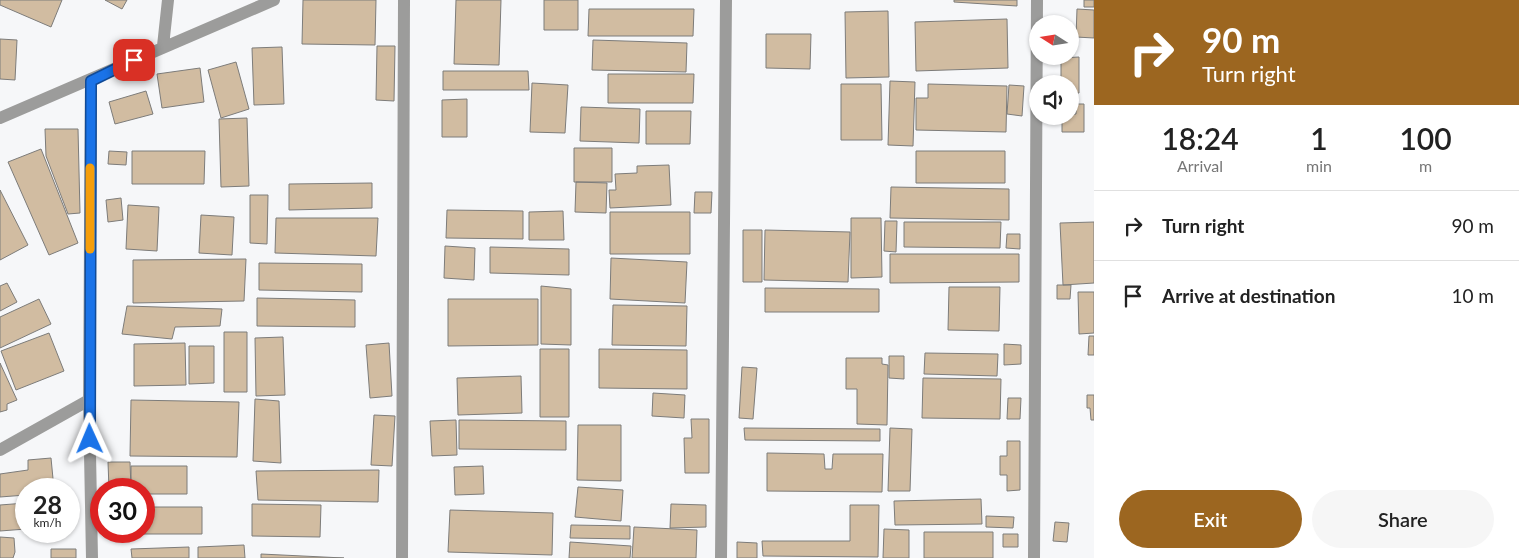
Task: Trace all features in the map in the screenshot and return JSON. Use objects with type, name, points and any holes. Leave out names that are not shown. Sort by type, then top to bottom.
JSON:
[{"type":"street","points":[[163,46],[168,0]]},
{"type":"street","points":[[0,118],[91,81],[163,46],[274,0]]},
{"type":"street","points":[[402,558],[404,0]]},
{"type":"street","points":[[721,558],[726,0]]},
{"type":"street","points":[[1034,558],[1037,0]]},
{"type":"street","points":[[91,81],[89,400],[92,558]]},
{"type":"street","points":[[0,450],[89,400]]},
{"type":"building","points":[[0,0],[62,0],[51,27],[0,5]]},
{"type":"building","points":[[105,0],[127,0],[122,9]]},
{"type":"building","points":[[303,0],[376,0],[375,45],[302,44]]},
{"type":"building","points":[[456,0],[501,0],[499,65],[454,64]]},
{"type":"building","points":[[544,0],[578,0],[578,30],[544,30]]},
{"type":"building","points":[[954,0],[1017,0],[1017,6],[954,2]]},
{"type":"building","points":[[1084,0],[1094,0],[1094,7],[1084,7]]},
{"type":"building","points":[[589,9],[694,9],[693,36],[588,36]]},
{"type":"building","points":[[1077,9],[1094,10],[1094,38],[1079,37],[1079,15],[1077,15]]},
{"type":"building","points":[[888,11],[889,77],[846,78],[845,12]]},
{"type":"building","points":[[1007,19],[1008,68],[916,71],[915,22]]},
{"type":"building","points":[[766,34],[811,34],[810,69],[766,68]]},
{"type":"building","points":[[0,39],[17,40],[15,80],[0,79]]},
{"type":"building","points":[[593,40],[687,43],[686,72],[592,70]]},
{"type":"building","points":[[377,46],[395,46],[394,101],[376,100]]},
{"type":"building","points":[[282,47],[284,104],[254,105],[252,48]]},
{"type":"building","points":[[236,62],[249,109],[221,118],[208,70]]},
{"type":"building","points":[[1061,65],[1079,65],[1079,75],[1061,75]]},
{"type":"building","points":[[200,68],[204,102],[162,108],[157,74]]},
{"type":"building","points":[[443,71],[528,71],[529,90],[443,90]]},
{"type":"building","points":[[608,74],[694,74],[693,103],[608,103]]},
{"type":"building","points":[[890,81],[915,82],[913,146],[888,145]]},
{"type":"building","points":[[532,83],[568,85],[565,133],[530,132]]},
{"type":"building","points":[[841,84],[881,84],[882,140],[841,140]]},
{"type":"building","points":[[928,84],[1007,86],[1006,132],[916,130],[916,98],[928,98]]},
{"type":"building","points":[[1009,85],[1024,86],[1022,116],[1007,114]]},
{"type":"building","points":[[146,91],[153,114],[115,124],[109,102]]},
{"type":"building","points":[[467,99],[467,137],[442,137],[442,100]]},
{"type":"building","points":[[1079,104],[1084,104],[1084,132],[1062,132],[1062,125],[1079,125]]},
{"type":"building","points":[[581,107],[640,109],[639,143],[580,141]]},
{"type":"building","points":[[646,111],[691,111],[690,144],[646,144]]},
{"type":"building","points":[[247,118],[249,186],[221,187],[219,119]]},
{"type":"building","points":[[45,129],[78,129],[80,213],[68,214],[46,156]]},
{"type":"building","points":[[574,148],[612,148],[612,182],[574,182]]},
{"type":"building","points":[[41,149],[78,243],[49,255],[8,162]]},
{"type":"building","points":[[109,151],[127,152],[126,165],[108,164]]},
{"type":"building","points":[[132,151],[205,151],[204,184],[132,184]]},
{"type":"building","points":[[916,151],[1005,151],[1005,183],[916,183]]},
{"type":"building","points":[[669,165],[671,205],[610,208],[609,190],[616,190],[615,174],[637,173],[637,166]]},
{"type":"building","points":[[576,182],[607,183],[606,213],[575,212]]},
{"type":"building","points":[[372,183],[372,208],[289,210],[289,184]]},
{"type":"building","points":[[891,187],[1009,189],[1009,220],[890,218]]},
{"type":"building","points":[[0,190],[28,245],[0,260]]},
{"type":"building","points":[[695,192],[712,192],[711,213],[694,213]]},
{"type":"building","points":[[250,195],[268,195],[267,244],[250,243]]},
{"type":"building","points":[[121,198],[123,220],[108,222],[106,200]]},
{"type":"building","points":[[128,205],[159,207],[157,251],[126,249]]},
{"type":"building","points":[[447,210],[523,211],[523,239],[446,238]]},
{"type":"building","points":[[563,211],[564,240],[529,240],[529,212]]},
{"type":"building","points":[[610,212],[690,212],[690,254],[610,254]]},
{"type":"building","points":[[201,215],[234,217],[232,255],[199,253]]},
{"type":"building","points":[[276,218],[378,218],[376,256],[275,253]]},
{"type":"building","points":[[851,218],[881,218],[882,277],[851,278]]},
{"type":"building","points":[[885,221],[897,221],[896,252],[884,251]]},
{"type":"building","points":[[904,222],[1001,222],[1000,248],[904,247]]},
{"type":"building","points":[[1094,222],[1094,283],[1063,285],[1060,223]]},
{"type":"building","points":[[743,230],[762,230],[762,282],[743,282]]},
{"type":"building","points":[[765,230],[850,232],[848,282],[764,280]]},
{"type":"building","points":[[1007,234],[1020,234],[1020,249],[1006,248]]},
{"type":"building","points":[[445,246],[475,248],[474,280],[444,278]]},
{"type":"building","points":[[490,247],[569,249],[569,275],[490,273]]},
{"type":"building","points":[[890,254],[1019,254],[1019,282],[890,283]]},
{"type":"building","points":[[611,258],[687,262],[685,303],[610,299]]},
{"type":"building","points":[[246,259],[244,301],[133,303],[133,260]]},
{"type":"building","points":[[259,263],[362,264],[362,292],[259,290]]},
{"type":"building","points":[[7,283],[17,302],[0,311],[0,286]]},
{"type":"building","points":[[1057,285],[1071,285],[1070,299],[1057,299]]},
{"type":"building","points":[[541,286],[571,289],[571,345],[541,344]]},
{"type":"building","points":[[949,287],[1000,287],[999,331],[948,330]]},
{"type":"building","points":[[765,288],[879,289],[879,312],[765,312]]},
{"type":"building","points":[[1078,292],[1094,292],[1094,333],[1079,334]]},
{"type":"building","points":[[257,298],[355,300],[355,327],[257,326]]},
{"type":"building","points":[[39,299],[51,324],[0,348],[0,317]]},
{"type":"building","points":[[448,299],[538,299],[538,345],[448,346]]},
{"type":"building","points":[[613,305],[687,306],[686,346],[612,345]]},
{"type":"building","points":[[127,306],[222,309],[220,326],[175,327],[172,339],[122,334]]},
{"type":"building","points":[[224,332],[247,332],[247,392],[224,392]]},
{"type":"building","points":[[49,333],[64,371],[16,390],[1,351]]},
{"type":"building","points":[[1089,336],[1094,336],[1094,355],[1088,355]]},
{"type":"building","points":[[283,337],[285,395],[256,396],[255,338]]},
{"type":"building","points":[[185,343],[186,385],[134,386],[134,344]]},
{"type":"building","points":[[389,343],[392,396],[370,398],[366,345]]},
{"type":"building","points":[[1004,344],[1021,345],[1021,364],[1004,365]]},
{"type":"building","points":[[189,346],[214,346],[214,383],[189,384]]},
{"type":"building","points":[[540,349],[569,349],[569,417],[540,417]]},
{"type":"building","points":[[599,349],[687,350],[687,389],[599,388]]},
{"type":"building","points":[[925,353],[998,354],[997,376],[924,374]]},
{"type":"building","points":[[889,356],[904,356],[904,379],[889,378]]},
{"type":"building","points":[[846,358],[882,358],[882,364],[888,365],[887,425],[857,424],[857,389],[846,389]]},
{"type":"building","points":[[0,363],[17,400],[7,404],[7,410],[0,412]]},
{"type":"building","points":[[742,367],[757,368],[753,419],[739,418]]},
{"type":"building","points":[[521,376],[522,413],[458,415],[457,378]]},
{"type":"building","points":[[923,378],[1001,379],[1000,419],[922,418]]},
{"type":"building","points":[[653,393],[685,395],[684,418],[652,416]]},
{"type":"building","points":[[1087,395],[1094,395],[1094,420],[1091,420],[1090,408],[1087,408]]},
{"type":"building","points":[[1008,398],[1021,398],[1020,419],[1007,419]]},
{"type":"building","points":[[255,399],[279,401],[281,463],[253,461]]},
{"type":"building","points":[[131,400],[239,402],[237,457],[130,456]]},
{"type":"building","points":[[374,415],[395,416],[392,466],[371,465]]},
{"type":"building","points":[[691,419],[709,419],[709,473],[685,473],[684,438],[692,438]]},
{"type":"building","points":[[456,420],[457,455],[432,456],[430,421]]},
{"type":"building","points":[[459,420],[566,421],[566,450],[459,449]]},
{"type":"building","points":[[578,425],[621,425],[621,481],[577,480]]},
{"type":"building","points":[[744,428],[880,429],[880,441],[745,440]]},
{"type":"building","points":[[890,428],[912,429],[910,491],[888,491]]},
{"type":"building","points":[[1007,441],[1020,441],[1020,490],[1007,491],[1007,475],[1000,475],[1000,456],[1007,456]]},
{"type":"building","points":[[767,453],[824,454],[825,469],[832,469],[833,454],[883,454],[882,492],[767,491]]},
{"type":"building","points":[[51,458],[53,478],[15,478],[15,496],[0,497],[0,474],[28,470],[28,460]]},
{"type":"building","points":[[108,462],[130,462],[131,478],[109,478]]},
{"type":"building","points":[[131,466],[187,466],[187,494],[155,494],[155,478],[131,478]]},
{"type":"building","points":[[483,466],[484,494],[455,495],[454,467]]},
{"type":"building","points":[[379,470],[378,502],[258,500],[256,471]]},
{"type":"building","points":[[578,487],[623,490],[621,521],[575,517]]},
{"type":"building","points":[[981,499],[982,524],[895,525],[894,501]]},
{"type":"building","points":[[15,504],[15,530],[0,531],[0,505]]},
{"type":"building","points":[[252,504],[321,505],[320,537],[252,536]]},
{"type":"building","points":[[671,504],[706,505],[706,527],[670,528]]},
{"type":"building","points":[[850,505],[879,505],[878,557],[763,556],[762,541],[850,541]]},
{"type":"building","points":[[155,507],[202,507],[202,534],[155,534]]},
{"type":"building","points":[[450,510],[553,513],[552,555],[448,552]]},
{"type":"building","points":[[986,516],[1014,517],[1013,528],[986,527]]},
{"type":"building","points":[[1055,522],[1069,523],[1067,542],[1053,541]]},
{"type":"building","points":[[571,525],[630,526],[630,539],[570,538]]},
{"type":"building","points":[[634,527],[697,530],[696,558],[632,558]]},
{"type":"building","points":[[884,529],[909,530],[909,558],[883,558]]},
{"type":"building","points":[[924,532],[993,532],[993,558],[924,558]]},
{"type":"building","points":[[1003,534],[1018,534],[1018,547],[1003,547]]},
{"type":"building","points":[[0,537],[14,538],[15,552],[13,558],[0,558]]},
{"type":"building","points":[[570,542],[631,546],[630,558],[569,558]]},
{"type":"building","points":[[737,542],[757,543],[757,558],[737,558]]},
{"type":"building","points":[[244,545],[245,558],[198,558],[198,547]]},
{"type":"building","points":[[189,547],[189,558],[132,558],[131,549]]},
{"type":"building","points":[[51,549],[76,549],[76,558],[51,558]]},
{"type":"building","points":[[261,554],[344,558],[261,558]]},
{"type":"slow traffic","points":[[90,168],[90,249]]},
{"type":"route","points":[[90,439],[91,81],[134,60]]}]
